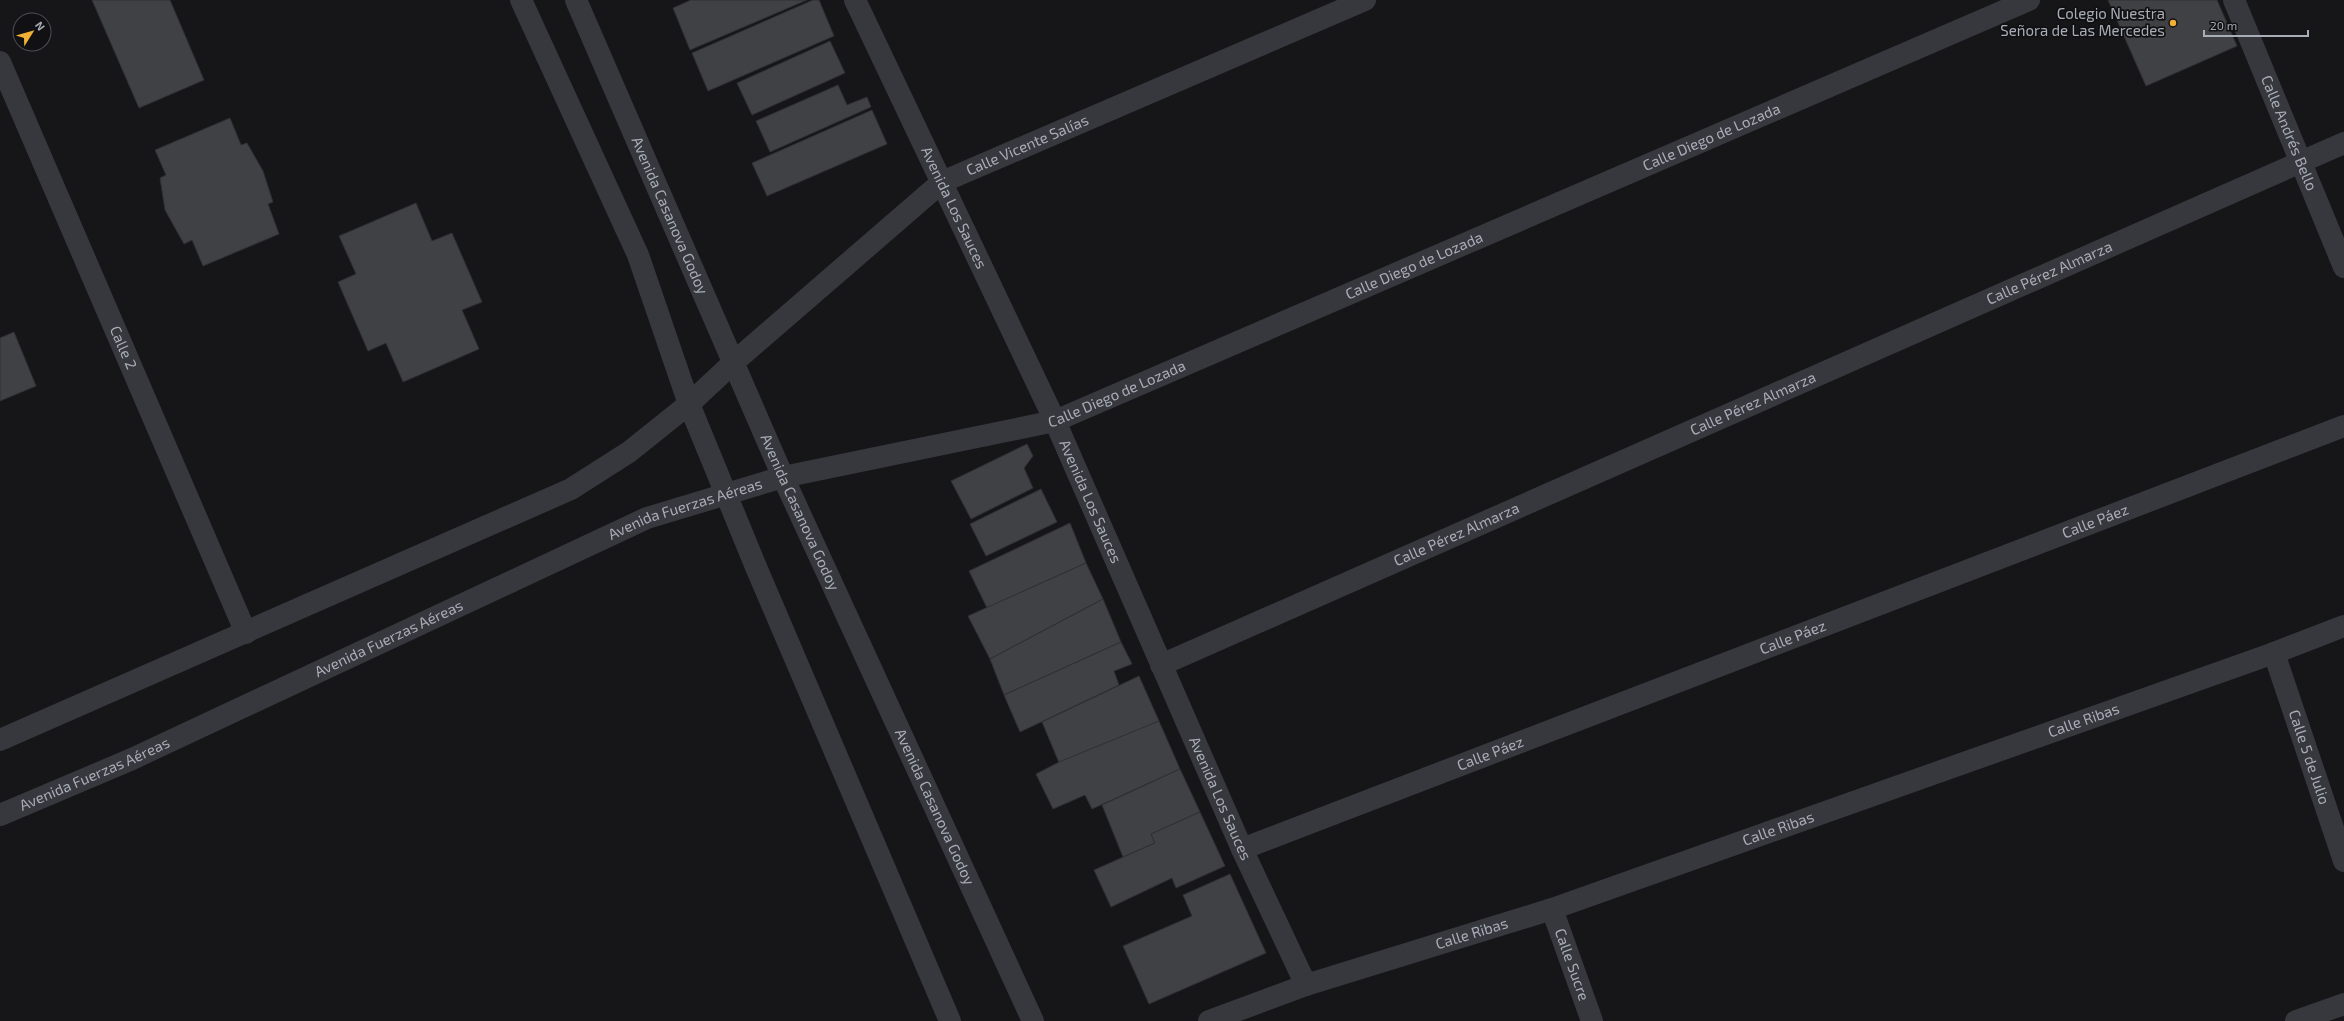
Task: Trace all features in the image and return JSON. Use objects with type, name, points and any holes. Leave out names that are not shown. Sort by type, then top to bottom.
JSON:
[{"type":"street","points":[[521,0],[638,255],[689,404],[950,1021]]},
{"type":"street","name":"Avenida Casanova Godoy","points":[[576,0],[783,477],[1033,1021]]},
{"type":"street","name":"Avenida Los Sauces","points":[[855,0],[1055,421],[1242,849],[1306,985]]},
{"type":"street","name":"Calle Vicente Salías","points":[[734,362],[942,182],[1365,0]]},
{"type":"street","name":"Calle Diego de Lozada","points":[[783,477],[1055,421],[2029,0]]},
{"type":"street","name":"Calle Andrés Bello","points":[[2234,0],[2344,267]]},
{"type":"street","name":"Calle 2","points":[[0,62],[246,633]]},
{"type":"street","name":"Calle Pérez Almarza","points":[[1161,665],[2300,161],[2344,143]]},
{"type":"street","points":[[0,740],[572,489],[629,452],[689,404],[734,362]]},
{"type":"street","name":"Calle Páez","points":[[1242,849],[2344,426]]},
{"type":"street","name":"Avenida Fuerzas Aéreas","points":[[0,816],[139,755],[647,518],[783,477]]},
{"type":"street","name":"Calle Ribas","points":[[1209,1021],[1306,985],[1552,909],[2274,653],[2344,626]]},
{"type":"street","name":"Calle 5 de Julio","points":[[2274,653],[2344,861]]},
{"type":"street","name":"Calle Sucre","points":[[1552,909],[1592,1021]]},
{"type":"street","points":[[2296,1021],[2344,1004]]},
{"type":"building","points":[[92,0],[170,0],[204,80],[139,108]]},
{"type":"building","points":[[691,0],[807,0],[690,50],[673,8]]},
{"type":"building","points":[[813,0],[819,0],[834,36],[708,91],[692,53]]},
{"type":"building","name":"Colegio Nuestra Señora de Las Mercedes","points":[[2108,0],[2217,0],[2237,46],[2146,86]]},
{"type":"building","points":[[830,41],[845,73],[752,115],[737,83]]},
{"type":"building","points":[[838,85],[847,105],[867,97],[871,107],[770,152],[756,121]]},
{"type":"building","points":[[872,110],[887,144],[767,196],[752,163]]},
{"type":"building","points":[[230,118],[241,145],[247,143],[263,171],[273,202],[268,204],[279,234],[203,266],[192,240],[184,244],[165,210],[160,178],[166,175],[155,150]]},
{"type":"building","points":[[416,203],[432,241],[452,233],[482,302],[462,310],[479,349],[403,382],[386,343],[368,351],[338,282],[356,274],[339,236]]},
{"type":"building","points":[[14,332],[36,386],[0,401],[0,338]]},
{"type":"building","points":[[1027,444],[1033,456],[1024,468],[1033,488],[971,519],[951,481]]},
{"type":"building","points":[[1041,489],[1057,522],[986,556],[970,524]]},
{"type":"building","points":[[1070,523],[1086,563],[987,608],[969,571]]},
{"type":"building","points":[[1086,563],[1103,599],[990,659],[968,616]]},
{"type":"building","points":[[1103,599],[1121,642],[1004,695],[990,659]]},
{"type":"building","points":[[1121,642],[1132,664],[1114,671],[1119,685],[1020,732],[1004,695]]},
{"type":"building","points":[[1139,676],[1159,721],[1060,765],[1042,722]]},
{"type":"building","points":[[1159,721],[1180,769],[1092,809],[1085,795],[1053,809],[1036,774],[1059,762]]},
{"type":"building","points":[[1180,769],[1200,812],[1151,834],[1155,843],[1123,857],[1102,805]]},
{"type":"building","points":[[1200,812],[1225,866],[1176,888],[1172,878],[1111,907],[1094,870],[1155,843],[1151,834]]},
{"type":"building","points":[[1230,874],[1266,953],[1149,1004],[1123,946],[1192,916],[1183,895]]},
{"type":"place","name":"Colegio Nuestra Señora de Las Mercedes","points":[[2173,23]]}]
